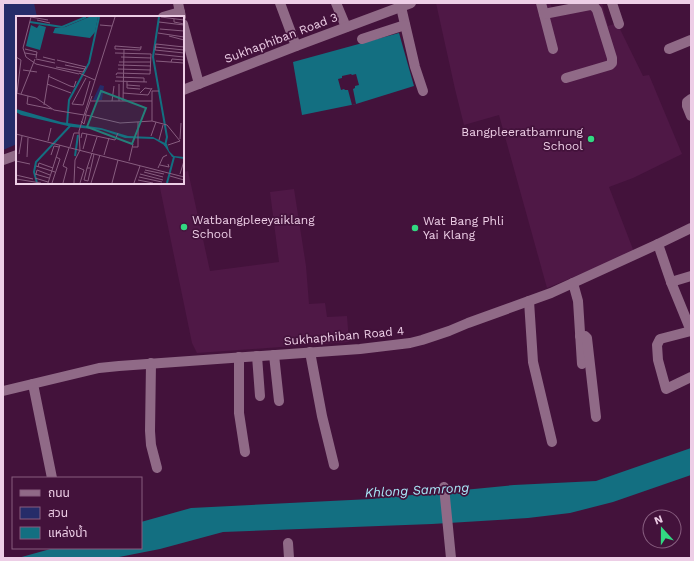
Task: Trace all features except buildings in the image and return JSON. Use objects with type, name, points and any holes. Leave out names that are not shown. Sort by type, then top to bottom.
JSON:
[{"type":"street","points":[[280,3],[296,46]]},
{"type":"street","points":[[336,3],[346,27]]},
{"type":"street","points":[[541,3],[553,50]]},
{"type":"street","points":[[612,3],[618,24]]},
{"type":"street","points":[[406,5],[405,26],[415,67],[423,91]]},
{"type":"street","name":"Sukhaphiban Road 3","points":[[184,90],[406,5]]},
{"type":"street","points":[[544,14],[590,5],[593,5],[597,10],[612,58],[612,63],[610,65],[566,78]]},
{"type":"street","points":[[166,16],[180,11]]},
{"type":"street","points":[[362,39],[405,26]]},
{"type":"street","points":[[184,28],[199,84]]},
{"type":"street","points":[[669,49],[691,40]]},
{"type":"street","points":[[691,99],[687,102],[691,116]]},
{"type":"street","points":[[3,160],[16,155]]},
{"type":"street","name":"Sukhaphiban Road 4","points":[[3,391],[99,368],[382,347],[422,340],[552,293],[691,228]]},
{"type":"street","points":[[658,244],[670,282],[691,331],[660,338],[657,345],[658,360],[666,389],[691,377]]},
{"type":"street","points":[[670,282],[691,276]]},
{"type":"street","points":[[574,283],[578,300],[582,364]]},
{"type":"street","points":[[529,301],[533,362],[552,442]]},
{"type":"street","points":[[580,336],[585,336],[587,338],[596,418]]},
{"type":"street","points":[[310,352],[322,416],[334,465]]},
{"type":"street","points":[[274,355],[279,401]]},
{"type":"street","points":[[257,356],[260,396]]},
{"type":"street","points":[[239,358],[239,413],[244,452]]},
{"type":"street","points":[[152,363],[150,432],[151,445],[157,468]]},
{"type":"street","points":[[33,384],[52,477]]},
{"type":"street","points":[[444,487],[451,558]]},
{"type":"street","points":[[288,543],[290,558]]},
{"type":"shaded area","name":"Bangpleeratbamrung School","points":[[436,3],[550,3],[552,8],[575,3],[602,3],[608,26],[617,23],[643,76],[649,75],[682,154],[633,178],[609,187],[634,252],[547,288],[499,115],[464,125]]},
{"type":"shaded area","name":"Watbangpleeyaiklang School","points":[[188,171],[210,271],[279,262],[270,192],[294,189],[306,266],[309,304],[325,303],[327,317],[347,316],[349,342],[197,353],[192,343],[159,184],[184,184],[184,172]]},
{"type":"green space","points":[[3,3],[34,3],[37,16],[16,16],[16,144],[3,150]]},
{"type":"water","points":[[399,33],[414,86],[356,104],[302,115],[293,62]]},
{"type":"water","points":[[691,448],[691,475],[613,502],[570,513],[528,518],[432,524],[223,532],[160,549],[114,558],[18,558],[50,549],[142,549],[142,522],[191,508],[371,499],[514,485],[596,481]]},
{"type":"pier","points":[[356,74],[359,85],[355,86],[353,89],[356,104],[352,105],[348,90],[341,90],[338,79],[342,78],[342,76]]},
{"type":"place","name":"Bangpleeratbamrung School","points":[[591,139]]},
{"type":"place","name":"Watbangpleeyaiklang School","points":[[184,227]]},
{"type":"place","name":"Wat Bang Phli Yai Klang","points":[[415,228]]},
{"type":"water label","name":"Khlong Samrong","points":[[417,490]]}]
